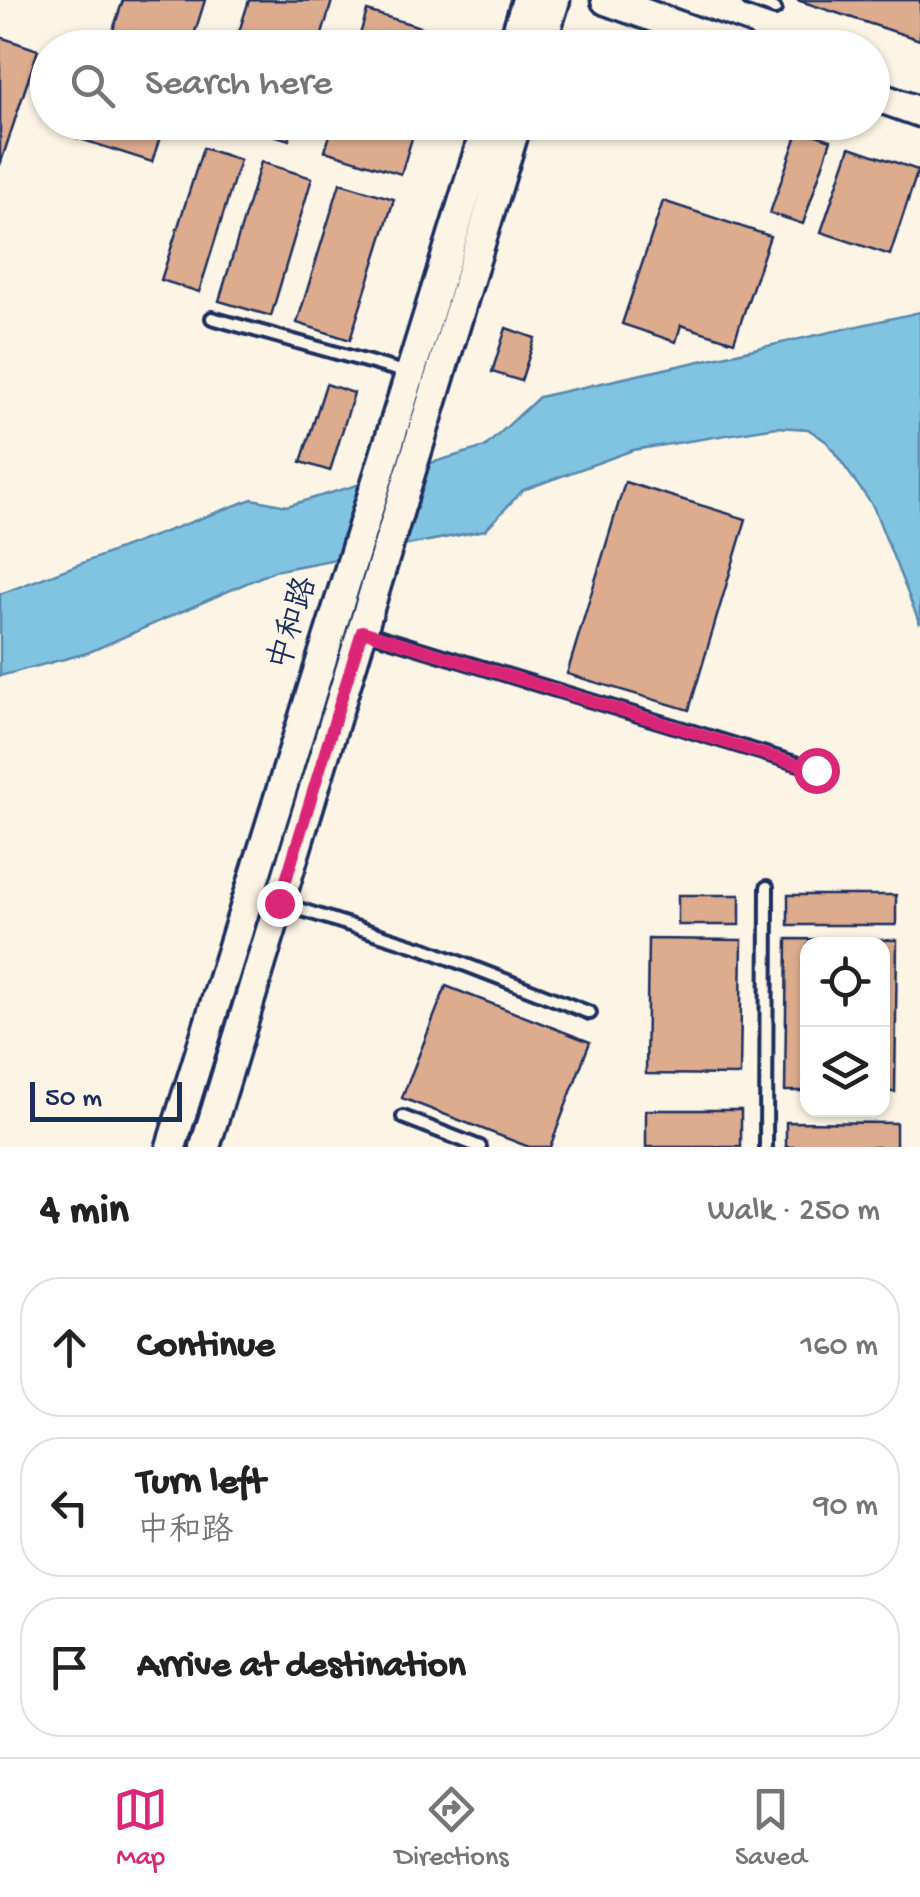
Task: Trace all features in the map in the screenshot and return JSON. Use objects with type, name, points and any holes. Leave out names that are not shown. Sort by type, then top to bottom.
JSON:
[{"type":"main road","points":[[518,30],[527,0]]},
{"type":"main road","points":[[545,30],[554,0]]},
{"type":"main road","points":[[606,0],[690,30]]},
{"type":"main road","points":[[890,101],[920,112]]},
{"type":"main road","name":"中和路","points":[[170,1147],[482,140]]},
{"type":"main road","name":"中和路","points":[[204,1147],[512,140]]},
{"type":"lane","points":[[749,0],[776,9]]},
{"type":"lane","points":[[212,318],[408,374]]},
{"type":"lane","points":[[362,631],[816,770]]},
{"type":"lane","points":[[766,887],[766,1147]]},
{"type":"lane","points":[[279,903],[425,948],[590,1013]]},
{"type":"lane","points":[[402,1117],[480,1147]]},
{"type":"water","points":[[920,312],[920,624],[873,506],[827,442],[808,429],[777,427],[633,450],[523,490],[485,530],[274,571],[87,653],[0,676],[0,594],[252,499],[287,506],[485,447],[539,397]]},
{"type":"building","points":[[123,0],[205,0],[196,30],[113,30]]},
{"type":"building","points":[[249,0],[332,1],[323,30],[240,30]]},
{"type":"building","points":[[797,0],[920,0],[920,40]]},
{"type":"building","points":[[367,11],[431,30],[361,30]]},
{"type":"building","points":[[0,37],[30,47],[30,74],[0,165]]},
{"type":"building","points":[[83,140],[159,140],[152,162]]},
{"type":"building","points":[[328,140],[411,140],[401,174],[325,151]]},
{"type":"building","points":[[795,140],[831,140],[803,224],[770,213]]},
{"type":"building","points":[[850,147],[918,170],[890,255],[821,232]]},
{"type":"building","points":[[203,148],[240,160],[199,292],[161,280]]},
{"type":"building","points":[[261,162],[312,178],[271,316],[219,301]]},
{"type":"building","points":[[340,183],[394,199],[350,340],[297,323]]},
{"type":"building","points":[[663,201],[770,236],[734,342],[681,325],[676,342],[622,324]]},
{"type":"building","points":[[506,328],[535,338],[521,381],[492,372]]},
{"type":"building","points":[[326,384],[354,393],[330,471],[301,462]]},
{"type":"building","points":[[625,482],[746,519],[689,710],[567,674]]},
{"type":"building","points":[[678,895],[740,895],[740,925],[678,925]]},
{"type":"building","points":[[788,895],[896,895],[896,925],[788,925]]},
{"type":"building","points":[[648,939],[742,940],[740,1075],[646,1074]]},
{"type":"building","points":[[787,939],[800,939],[800,1091],[785,1091]]},
{"type":"building","points":[[890,940],[897,940],[895,1092],[890,1092]]},
{"type":"building","points":[[446,986],[590,1042],[550,1147],[529,1147],[402,1098]]},
{"type":"building","points":[[646,1110],[741,1110],[741,1147],[646,1147]]},
{"type":"building","points":[[786,1122],[896,1123],[896,1147],[786,1147]]},
{"type":"route","points":[[279,903],[362,631],[816,770]]}]
